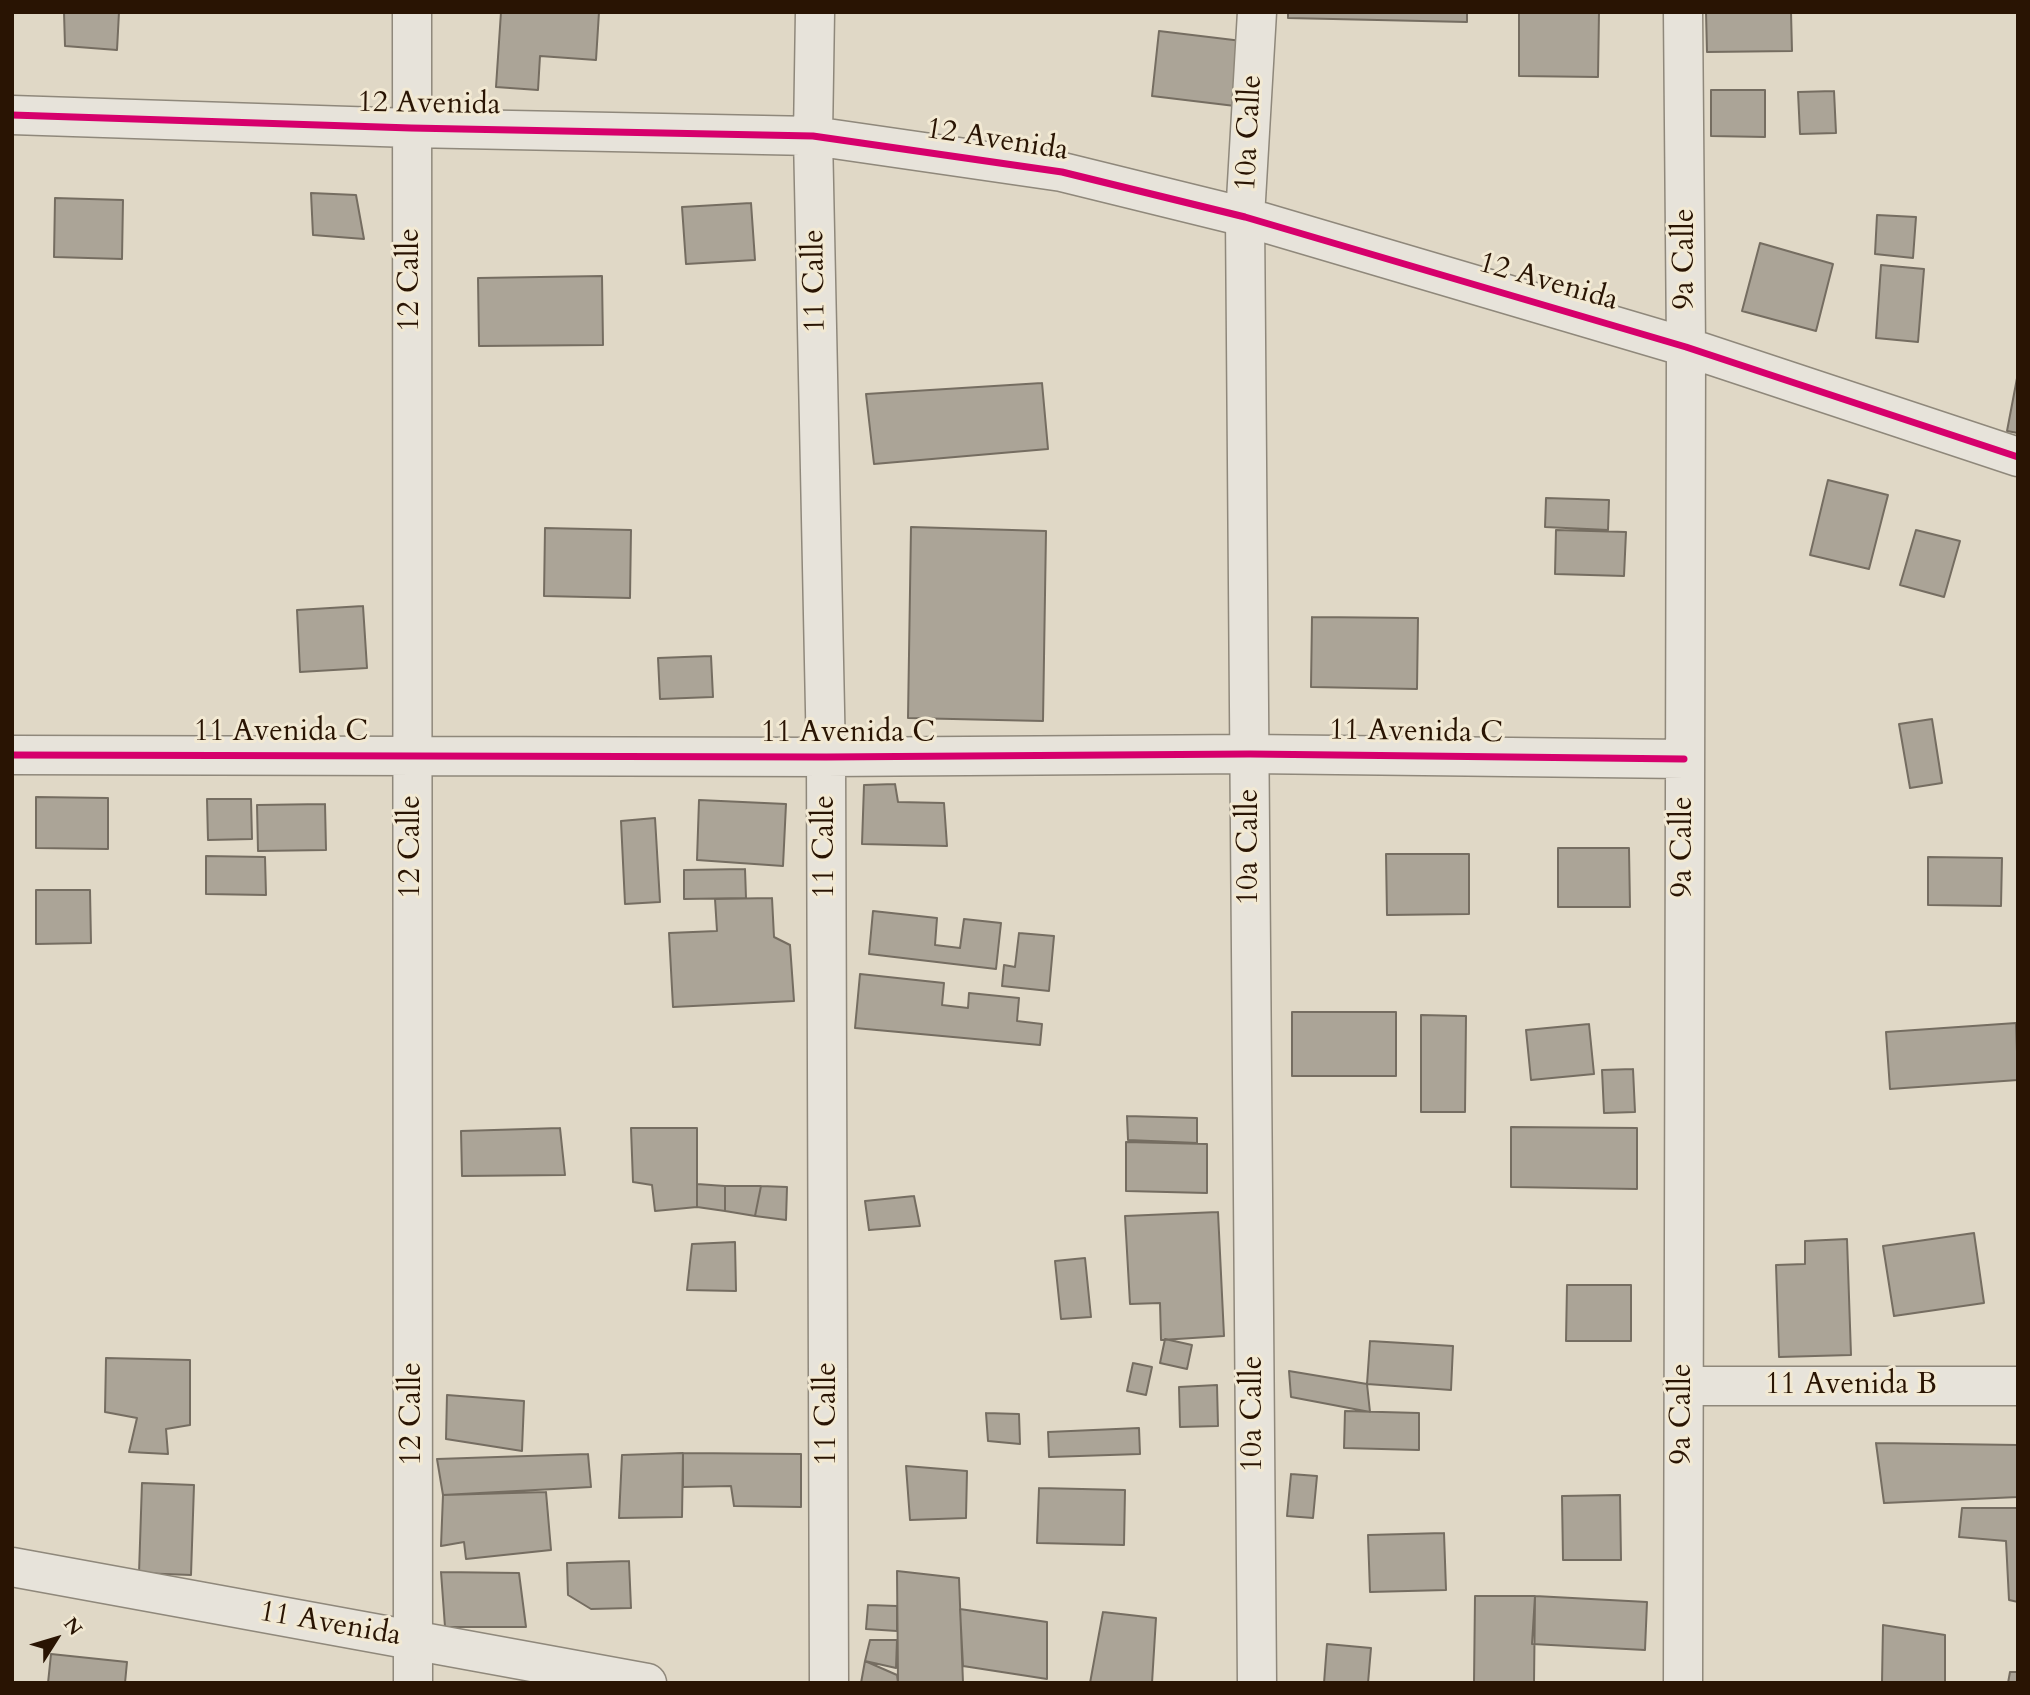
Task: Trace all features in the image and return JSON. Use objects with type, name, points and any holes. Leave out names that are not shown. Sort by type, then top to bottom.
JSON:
[{"type":"street","name":"12 Calle","points":[[412,12],[413,1683]]},
{"type":"street","name":"11 Calle","points":[[815,12],[813,136],[826,757],[829,1683]]},
{"type":"street","name":"10a Calle","points":[[1256,1683],[1245,217],[1257,12]]},
{"type":"street","name":"9a Calle","points":[[1683,12],[1686,347],[1683,1683]]},
{"type":"street","name":"12 Avenida","points":[[12,115],[411,128],[813,136],[1062,172],[1245,217],[1686,347],[2018,457]]},
{"type":"street","name":"11 Avenida C","points":[[12,755],[826,757],[1250,754],[1684,759]]},
{"type":"street","name":"11 Avenida B","points":[[1683,1386],[2018,1386]]},
{"type":"street","name":"11 Avenida","points":[[12,1567],[647,1683]]},
{"type":"building","points":[[64,12],[119,12],[117,50],[65,46]]},
{"type":"building","points":[[501,12],[599,12],[596,60],[540,56],[538,90],[496,87]]},
{"type":"building","points":[[1288,12],[1467,12],[1467,22],[1288,18]]},
{"type":"building","points":[[1519,12],[1599,12],[1598,77],[1519,76]]},
{"type":"building","points":[[1706,12],[1791,12],[1792,51],[1707,52]]},
{"type":"building","points":[[1159,31],[1242,41],[1235,106],[1152,96]]},
{"type":"building","points":[[1711,90],[1765,90],[1765,137],[1711,136]]},
{"type":"building","points":[[1834,91],[1836,133],[1800,134],[1798,92]]},
{"type":"building","points":[[311,193],[356,195],[364,239],[313,235]]},
{"type":"building","points":[[55,198],[123,200],[122,259],[54,257]]},
{"type":"building","points":[[751,203],[755,260],[686,264],[682,207]]},
{"type":"building","points":[[1877,215],[1916,217],[1913,258],[1875,254]]},
{"type":"building","points":[[1760,243],[1833,264],[1816,331],[1742,311]]},
{"type":"building","points":[[1881,265],[1924,269],[1918,342],[1876,338]]},
{"type":"building","points":[[602,276],[603,345],[479,346],[478,278]]},
{"type":"building","points":[[2018,373],[2018,433],[2007,431]]},
{"type":"building","points":[[1042,383],[1048,449],[874,464],[866,394]]},
{"type":"building","points":[[1828,480],[1888,495],[1869,569],[1810,555]]},
{"type":"building","points":[[1546,498],[1609,500],[1608,530],[1545,527]]},
{"type":"building","points":[[911,527],[1046,531],[1043,721],[908,718]]},
{"type":"building","points":[[545,528],[631,530],[630,598],[544,596]]},
{"type":"building","points":[[1556,530],[1626,532],[1624,576],[1555,574]]},
{"type":"building","points":[[1916,530],[1960,541],[1944,597],[1900,585]]},
{"type":"building","points":[[363,606],[367,668],[300,672],[297,610]]},
{"type":"building","points":[[1312,617],[1418,618],[1417,689],[1311,687]]},
{"type":"building","points":[[711,656],[713,697],[660,699],[658,658]]},
{"type":"building","points":[[1932,719],[1942,783],[1910,788],[1899,724]]},
{"type":"building","points":[[895,784],[898,802],[944,803],[947,846],[862,844],[864,785]]},
{"type":"building","points":[[36,797],[108,798],[108,849],[36,848]]},
{"type":"building","points":[[207,799],[251,799],[252,839],[208,840]]},
{"type":"building","points":[[699,800],[786,804],[783,866],[697,860]]},
{"type":"building","points":[[325,804],[326,850],[258,851],[257,805]]},
{"type":"building","points":[[655,818],[660,902],[625,904],[621,821]]},
{"type":"building","points":[[1558,848],[1629,848],[1630,907],[1558,907]]},
{"type":"building","points":[[1386,854],[1469,854],[1469,914],[1387,915]]},
{"type":"building","points":[[206,856],[265,857],[266,895],[206,894]]},
{"type":"building","points":[[1928,857],[2002,858],[2001,906],[1928,905]]},
{"type":"building","points":[[745,869],[746,898],[684,899],[684,870]]},
{"type":"building","points":[[36,890],[90,890],[91,943],[36,944]]},
{"type":"building","points":[[772,898],[774,937],[790,945],[794,1001],[673,1007],[669,933],[717,931],[715,899]]},
{"type":"building","points":[[873,911],[937,918],[935,945],[960,948],[964,919],[1001,923],[996,969],[869,954]]},
{"type":"building","points":[[1019,933],[1054,936],[1049,991],[1002,986],[1004,965],[1015,967]]},
{"type":"building","points":[[860,974],[944,983],[942,1005],[968,1008],[969,993],[1019,998],[1017,1021],[1042,1024],[1040,1045],[855,1028]]},
{"type":"building","points":[[1292,1012],[1396,1012],[1396,1076],[1292,1076]]},
{"type":"building","points":[[1421,1015],[1466,1016],[1465,1112],[1421,1112]]},
{"type":"building","points":[[2016,1023],[2018,1080],[1890,1089],[1886,1032]]},
{"type":"building","points":[[1589,1024],[1594,1074],[1531,1080],[1526,1030]]},
{"type":"building","points":[[1633,1069],[1635,1112],[1604,1113],[1602,1070]]},
{"type":"building","points":[[1127,1116],[1197,1118],[1197,1143],[1128,1140]]},
{"type":"building","points":[[1511,1127],[1637,1128],[1637,1189],[1511,1187]]},
{"type":"building","points":[[560,1128],[565,1175],[462,1176],[461,1131]]},
{"type":"building","points":[[631,1128],[697,1128],[697,1207],[655,1211],[652,1185],[633,1182]]},
{"type":"building","points":[[1126,1142],[1207,1144],[1207,1193],[1126,1191]]},
{"type":"building","points":[[697,1184],[725,1186],[725,1211],[697,1207]]},
{"type":"building","points":[[725,1186],[761,1186],[755,1216],[725,1211]]},
{"type":"building","points":[[761,1186],[787,1187],[786,1220],[755,1216]]},
{"type":"building","points":[[914,1196],[920,1226],[869,1230],[865,1201]]},
{"type":"building","points":[[1218,1212],[1224,1336],[1161,1340],[1160,1303],[1130,1304],[1125,1216]]},
{"type":"building","points":[[1974,1233],[1984,1303],[1894,1316],[1883,1246]]},
{"type":"building","points":[[1847,1239],[1851,1355],[1779,1357],[1776,1265],[1805,1264],[1805,1241]]},
{"type":"building","points":[[735,1242],[736,1291],[687,1290],[692,1244]]},
{"type":"building","points":[[1085,1258],[1091,1317],[1061,1319],[1055,1261]]},
{"type":"building","points":[[1567,1285],[1631,1285],[1631,1341],[1566,1341]]},
{"type":"building","points":[[1165,1339],[1192,1345],[1187,1369],[1160,1363]]},
{"type":"building","points":[[1370,1341],[1453,1346],[1451,1390],[1367,1384]]},
{"type":"building","points":[[106,1358],[190,1360],[190,1425],[166,1429],[168,1454],[129,1452],[137,1418],[105,1412]]},
{"type":"building","points":[[1133,1363],[1152,1367],[1146,1395],[1127,1391]]},
{"type":"building","points":[[1289,1371],[1367,1384],[1370,1412],[1291,1397]]},
{"type":"building","points":[[1217,1385],[1218,1426],[1180,1427],[1179,1387]]},
{"type":"building","points":[[447,1395],[524,1401],[522,1451],[446,1439]]},
{"type":"building","points":[[1345,1411],[1419,1413],[1419,1450],[1344,1448]]},
{"type":"building","points":[[986,1413],[1019,1414],[1020,1444],[988,1441]]},
{"type":"building","points":[[1139,1428],[1140,1454],[1049,1457],[1048,1432]]},
{"type":"building","points":[[1876,1443],[2018,1445],[2018,1497],[1884,1503]]},
{"type":"building","points":[[683,1453],[682,1517],[619,1518],[622,1455]]},
{"type":"building","points":[[683,1453],[801,1454],[801,1507],[734,1506],[731,1486],[683,1487]]},
{"type":"building","points":[[588,1454],[591,1487],[443,1495],[437,1459]]},
{"type":"building","points":[[906,1466],[967,1471],[966,1518],[910,1520]]},
{"type":"building","points":[[1291,1474],[1317,1476],[1313,1518],[1287,1516]]},
{"type":"building","points":[[142,1483],[194,1485],[191,1575],[139,1573]]},
{"type":"building","points":[[1039,1488],[1125,1490],[1124,1545],[1037,1543]]},
{"type":"building","points":[[546,1492],[551,1550],[466,1559],[464,1542],[441,1546],[443,1495]]},
{"type":"building","points":[[1620,1495],[1621,1560],[1563,1560],[1562,1496]]},
{"type":"building","points":[[1962,1508],[2018,1508],[2018,1602],[2009,1600],[2006,1541],[1959,1537]]},
{"type":"building","points":[[1444,1533],[1446,1590],[1370,1592],[1368,1535]]},
{"type":"building","points":[[629,1561],[631,1608],[591,1609],[568,1595],[567,1563]]},
{"type":"building","points":[[897,1571],[959,1578],[963,1683],[898,1683]]},
{"type":"building","points":[[441,1572],[519,1573],[526,1627],[445,1627]]},
{"type":"building","points":[[1475,1596],[1535,1596],[1534,1683],[1474,1683]]},
{"type":"building","points":[[1535,1596],[1647,1602],[1645,1650],[1532,1644]]},
{"type":"building","points":[[868,1605],[897,1606],[897,1631],[866,1629]]},
{"type":"building","points":[[960,1609],[1047,1622],[1047,1679],[963,1666]]},
{"type":"building","points":[[1103,1612],[1156,1618],[1152,1683],[1090,1683]]},
{"type":"building","points":[[1883,1625],[1945,1635],[1945,1683],[1882,1683]]},
{"type":"building","points":[[870,1640],[897,1640],[896,1668],[865,1661]]},
{"type":"building","points":[[1327,1644],[1371,1648],[1368,1683],[1324,1683]]},
{"type":"building","points":[[51,1654],[127,1662],[125,1683],[48,1683]]},
{"type":"building","points":[[865,1661],[897,1675],[898,1683],[861,1683]]},
{"type":"building","points":[[2010,1672],[2018,1672],[2018,1683],[2008,1683]]},
{"type":"cycle path","points":[[12,115],[411,128],[813,136],[1062,172],[1245,217],[1686,347],[2018,457]]},
{"type":"cycle path","points":[[12,755],[826,757],[1250,754],[1684,759]]}]
